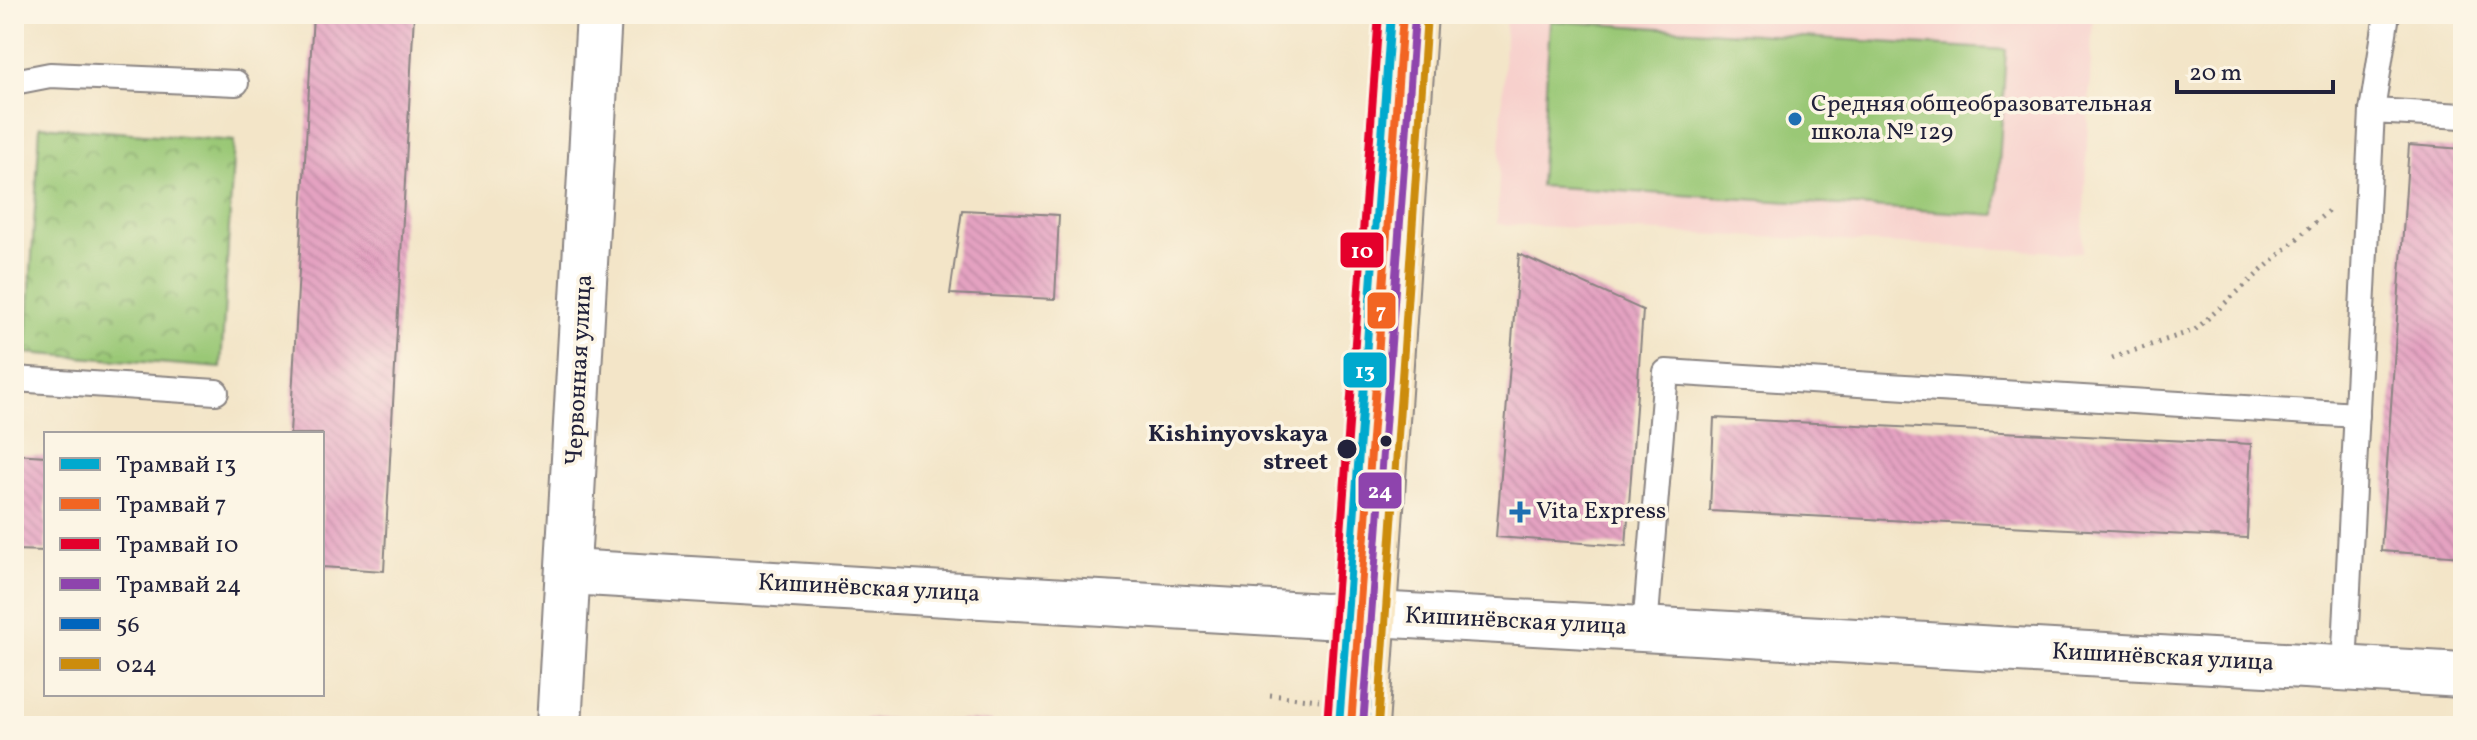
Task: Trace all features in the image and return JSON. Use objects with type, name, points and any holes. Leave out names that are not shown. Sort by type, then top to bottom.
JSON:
[{"type":"street","name":"Червонная улица","points":[[559,726],[599,14]]},
{"type":"street","points":[[1366,726],[1415,14]]},
{"type":"street","name":"Кишинёвская улица","points":[[569,572],[1324,616],[1374,614],[2463,675]]},
{"type":"lane","points":[[2344,668],[2372,111],[2387,14]]},
{"type":"lane","points":[[14,82],[50,75],[236,83]]},
{"type":"lane","points":[[2372,111],[2463,116]]},
{"type":"lane","points":[[1645,629],[1666,372],[2357,415]]},
{"type":"lane","points":[[14,379],[216,392]]},
{"type":"path","points":[[2109,359],[2195,330],[2369,175]]},
{"type":"shaded area","name":"Средняя общеобразовательная школа № 129","points":[[1506,14],[2093,14],[2082,253],[1497,224]]},
{"type":"green space","points":[[1550,21],[2006,50],[1996,215],[1540,186]]},
{"type":"green space","points":[[40,126],[234,141],[221,368],[26,353]]},
{"type":"building","points":[[313,14],[414,14],[384,571],[324,567],[324,432],[290,432]]},
{"type":"building","points":[[2409,145],[2463,149],[2463,557],[2381,551]]},
{"type":"building","points":[[962,210],[1059,215],[1055,299],[950,294]]},
{"type":"building","points":[[1519,254],[1643,310],[1626,546],[1496,537]]},
{"type":"building","points":[[1714,418],[2251,444],[2247,538],[1710,511]]},
{"type":"building","points":[[14,454],[44,456],[44,551],[14,550]]},
{"type":"building","points":[[865,718],[992,721],[992,726],[865,726]]},
{"type":"tram line","name":"10","points":[[1327,725],[1379,14]]},
{"type":"tram line","name":"13","points":[[1339,726],[1391,14]]},
{"type":"tram line","name":"7","points":[[1351,726],[1403,15]]},
{"type":"tram line","name":"24","points":[[1363,726],[1415,16]]},
{"type":"transit line","name":"56","points":[[1366,726],[1415,14]]},
{"type":"transit line","name":"024","points":[[1378,726],[1427,15]]},
{"type":"place","name":"Средняя общеобразовательная школа № 129","points":[[1795,119]]},
{"type":"place","name":"Kishinyovskaya street","points":[[1347,449]]},
{"type":"place","name":"Vita Express","points":[[1520,512]]}]
